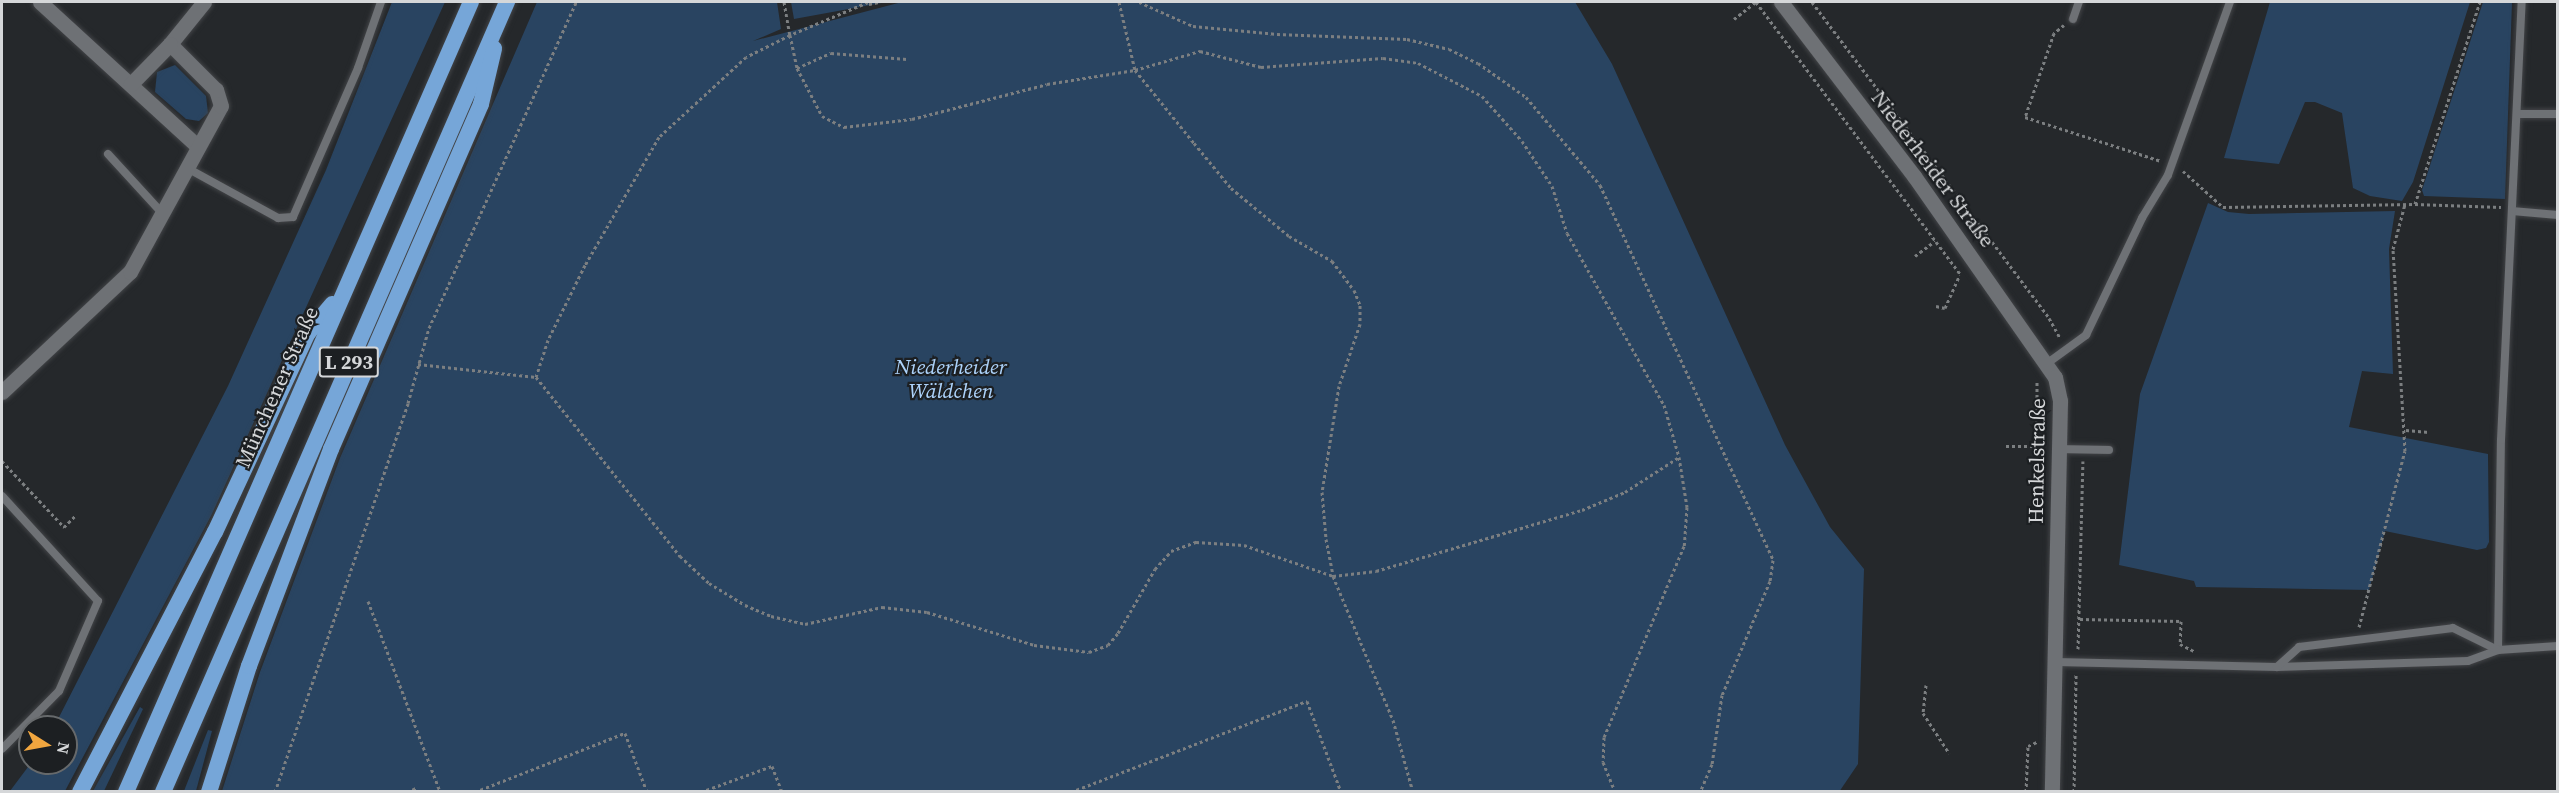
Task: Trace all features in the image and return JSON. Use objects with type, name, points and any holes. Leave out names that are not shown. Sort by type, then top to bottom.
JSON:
[{"type":"highway","name":"Münchener Straße","points":[[126,792],[471,2]]},
{"type":"highway","name":"L 293","points":[[163,792],[507,2]]},
{"type":"highway","points":[[209,792],[249,666],[331,449],[481,104],[500,19]]},
{"type":"highway","points":[[80,792],[215,531],[308,333],[344,290]]},
{"type":"street","points":[[40,2],[198,147]]},
{"type":"street","points":[[131,84],[170,44],[204,2]]},
{"type":"street","name":"Niederheider Straße","points":[[1781,2],[2049,362]]},
{"type":"street","points":[[2,392],[122,282],[216,117],[221,99],[170,44]]},
{"type":"street","name":"Henkelstraße","points":[[2049,362],[2060,394],[2052,792]]},
{"type":"lane","points":[[187,168],[278,218],[293,217],[298,211],[358,68],[381,2]]},
{"type":"lane","points":[[2073,19],[2079,2]]},
{"type":"lane","points":[[2049,362],[2086,335],[2174,163],[2230,2]]},
{"type":"lane","points":[[2498,650],[2512,209],[2522,2]]},
{"type":"lane","points":[[2517,114],[2558,114]]},
{"type":"lane","points":[[108,154],[162,214]]},
{"type":"lane","points":[[2512,209],[2558,215]]},
{"type":"lane","points":[[2059,449],[2109,450]]},
{"type":"lane","points":[[2,496],[98,601],[59,691],[2,749]]},
{"type":"lane","points":[[2277,667],[2299,647],[2453,628],[2498,650]]},
{"type":"lane","points":[[2056,662],[2277,667],[2468,661],[2498,650],[2558,646]]},
{"type":"path","points":[[275,792],[429,328],[576,2]]},
{"type":"path","points":[[784,2],[797,68],[822,116],[844,127],[912,119],[1047,84],[1135,70],[1200,51],[1261,68],[1383,58],[1418,63],[1482,96],[1522,141],[1552,186],[1567,233],[1664,405],[1679,457],[1687,507],[1684,546],[1604,737],[1603,762],[1615,792]]},
{"type":"path","points":[[536,376],[548,340],[585,265],[659,137],[746,57],[790,35],[868,3],[879,2]]},
{"type":"path","points":[[1119,2],[1135,70],[1231,188],[1289,236],[1332,261],[1354,290],[1360,305],[1360,324],[1339,386],[1322,492],[1333,576],[1393,720],[1413,792]]},
{"type":"path","points":[[1139,2],[1193,26],[1277,34],[1407,39],[1449,49],[1526,97],[1600,185],[1668,325],[1773,560],[1770,581],[1722,695],[1712,764],[1700,792]]},
{"type":"path","points":[[1734,19],[1756,2],[1967,284]]},
{"type":"path","points":[[1812,2],[2049,318],[2067,351]]},
{"type":"path","points":[[2415,204],[2480,2]]},
{"type":"path","points":[[2073,19],[2054,33],[2025,117],[2150,160],[2174,163],[2223,207],[2415,204],[2512,209]]},
{"type":"path","points":[[797,68],[831,53],[907,59]]},
{"type":"path","points":[[2356,639],[2405,451],[2406,430],[2393,249],[2405,204]]},
{"type":"path","points":[[1915,256],[1935,241]]},
{"type":"path","points":[[1936,306],[1945,308],[1961,275]]},
{"type":"path","points":[[418,364],[536,376],[680,556],[709,583],[771,616],[805,624],[882,607],[927,612],[1034,645],[1089,652],[1108,645],[1118,633],[1155,569],[1171,551],[1196,542],[1244,545],[1333,576],[1376,571],[1582,510],[1625,492],[1679,457]]},
{"type":"path","points":[[2035,374],[2037,425]]},
{"type":"path","points":[[2406,430],[2429,432]]},
{"type":"path","points":[[2006,446],[2036,446]]},
{"type":"path","points":[[2083,450],[2080,619],[2181,621],[2180,644],[2197,653]]},
{"type":"path","points":[[2,461],[63,526],[76,515]]},
{"type":"path","points":[[2074,565],[2081,566]]},
{"type":"path","points":[[369,601],[440,792]]},
{"type":"path","points":[[2072,612],[2080,612]]},
{"type":"path","points":[[2074,792],[2076,684]]},
{"type":"path","points":[[1926,685],[1923,712],[1949,753]]},
{"type":"path","points":[[1071,792],[1307,700],[1341,792]]},
{"type":"path","points":[[475,792],[625,733],[647,792]]},
{"type":"path","points":[[2026,792],[2028,746]]},
{"type":"path","points":[[702,792],[772,766],[782,792]]},
{"type":"path","points":[[407,792],[416,788]]},
{"type":"green space","points":[[392,2],[445,2],[212,514],[78,767],[78,715],[60,715],[228,386],[326,170]]},
{"type":"green space","name":"Niederheider Wäldchen","points":[[537,2],[777,2],[781,29],[753,41],[902,2],[1575,2],[1612,64],[1785,445],[1830,527],[1864,569],[1858,764],[1839,792],[222,791],[260,672],[340,458]]},
{"type":"green space","points":[[791,2],[887,2],[794,19]]},
{"type":"green space","points":[[2270,2],[2470,2],[2413,182],[2402,201],[2370,196],[2353,188],[2342,113],[2315,102],[2305,102],[2279,164],[2224,158]]},
{"type":"green space","points":[[2483,2],[2512,2],[2505,199],[2424,196],[2422,190]]},
{"type":"green space","points":[[175,65],[206,96],[208,113],[199,121],[186,119],[155,92],[157,72]]},
{"type":"green space","points":[[2208,203],[2228,212],[2249,214],[2395,211],[2389,249],[2393,374],[2362,371],[2349,427],[2488,454],[2489,542],[2486,548],[2477,550],[2385,531],[2369,590],[2196,587],[2194,581],[2119,565],[2140,394]]},
{"type":"green space","points":[[140,707],[143,709],[104,791],[93,791]]},
{"type":"green space","points":[[208,730],[212,731],[196,791],[184,791]]},
{"type":"green space","points":[[22,775],[73,775],[65,791],[10,791]]}]
